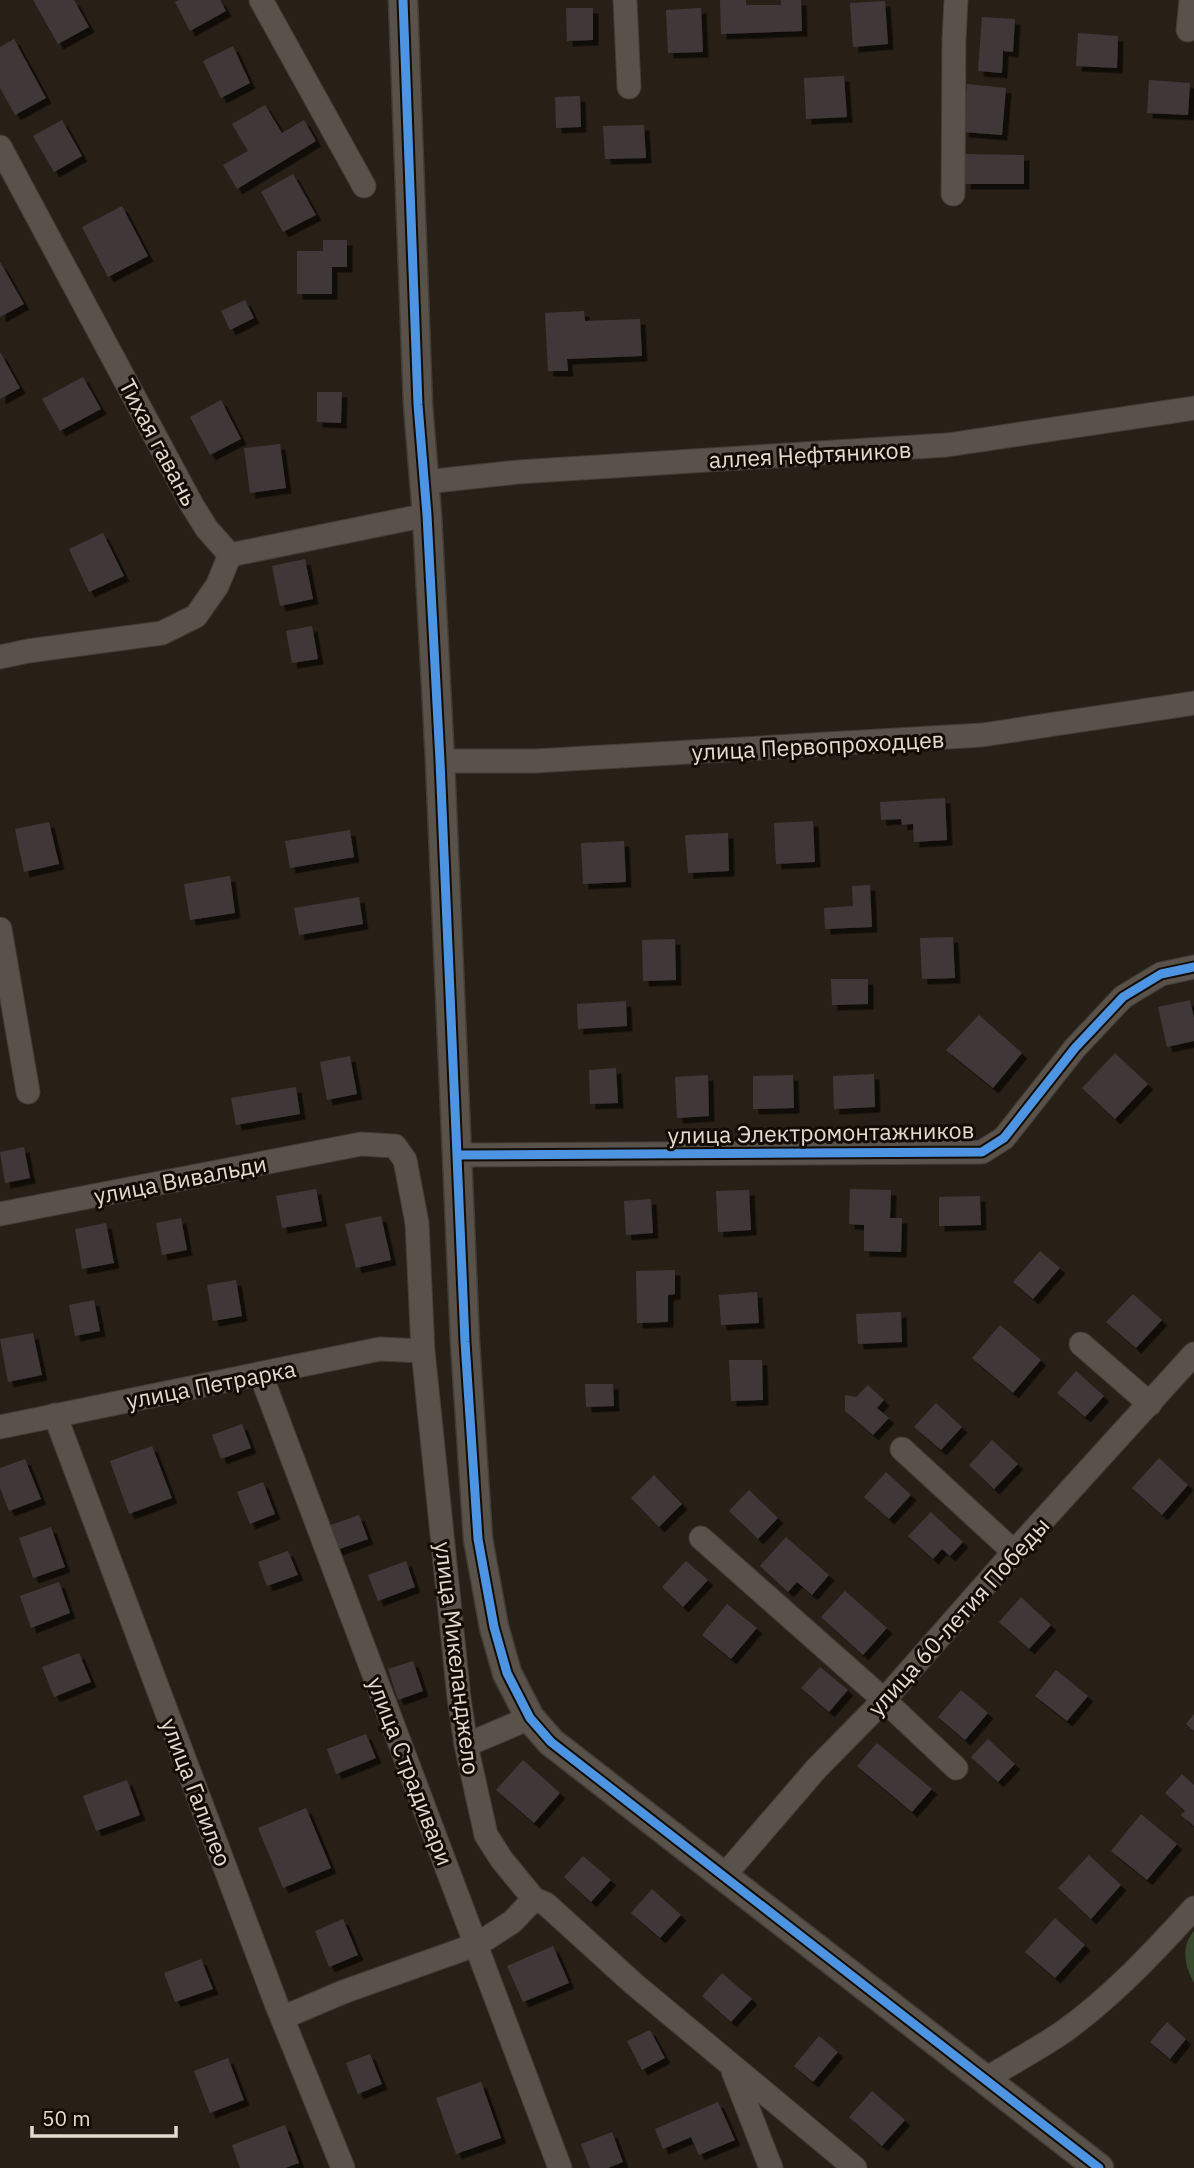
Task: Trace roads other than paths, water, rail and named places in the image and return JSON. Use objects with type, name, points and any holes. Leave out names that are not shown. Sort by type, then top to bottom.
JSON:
[{"type":"street","points":[[261,0],[364,186]]},
{"type":"street","points":[[403,0],[417,391],[425,482],[440,761],[465,1342],[478,1539],[494,1627],[507,1673],[530,1718],[551,1742],[1098,2168]]},
{"type":"street","points":[[625,0],[629,87]]},
{"type":"street","points":[[953,194],[956,0]]},
{"type":"street","points":[[1188,30],[1191,0]]},
{"type":"street","name":"Тихая гавань","points":[[0,147],[192,505],[207,529],[230,555]]},
{"type":"street","name":"аллея Нефтяников","points":[[425,482],[518,472],[947,445],[1194,408]]},
{"type":"street","points":[[0,657],[28,650],[162,633],[195,616],[217,586],[230,555],[427,515]]},
{"type":"street","name":"улица Первопроходцев","points":[[440,761],[535,761],[982,735],[1194,702]]},
{"type":"street","points":[[0,929],[28,1092]]},
{"type":"street","name":"улица Электромонтажников","points":[[457,1155],[982,1152],[1004,1138],[1075,1048],[1123,997],[1161,974],[1194,967]]},
{"type":"street","name":"улица Вивальди","points":[[0,1214],[361,1144]]},
{"type":"street","name":"улица Микеланджело","points":[[361,1144],[395,1146],[405,1160],[417,1223],[423,1351],[466,1745],[486,1835],[502,1860],[534,1899],[546,1904],[732,2068],[855,2168]]},
{"type":"street","points":[[1081,1344],[1150,1404]]},
{"type":"street","name":"улица Петрарка","points":[[0,1427],[380,1349],[423,1351]]},
{"type":"street","name":"улица 60-летия Победы","points":[[723,1877],[817,1768],[884,1700],[1194,1354]]},
{"type":"street","name":"улица Страдивари","points":[[261,1375],[561,2168]]},
{"type":"street","name":"улица Галилео","points":[[55,1415],[282,2018],[343,2168]]},
{"type":"street","points":[[902,1449],[1014,1552]]},
{"type":"street","points":[[701,1538],[884,1700],[956,1768]]},
{"type":"street","points":[[466,1745],[530,1718]]},
{"type":"street","points":[[282,2018],[478,1944],[512,1922],[534,1899]]},
{"type":"street","points":[[984,2080],[1062,2032],[1087,2012],[1148,1958],[1194,1908]]},
{"type":"street","points":[[732,2068],[771,2168]]}]
